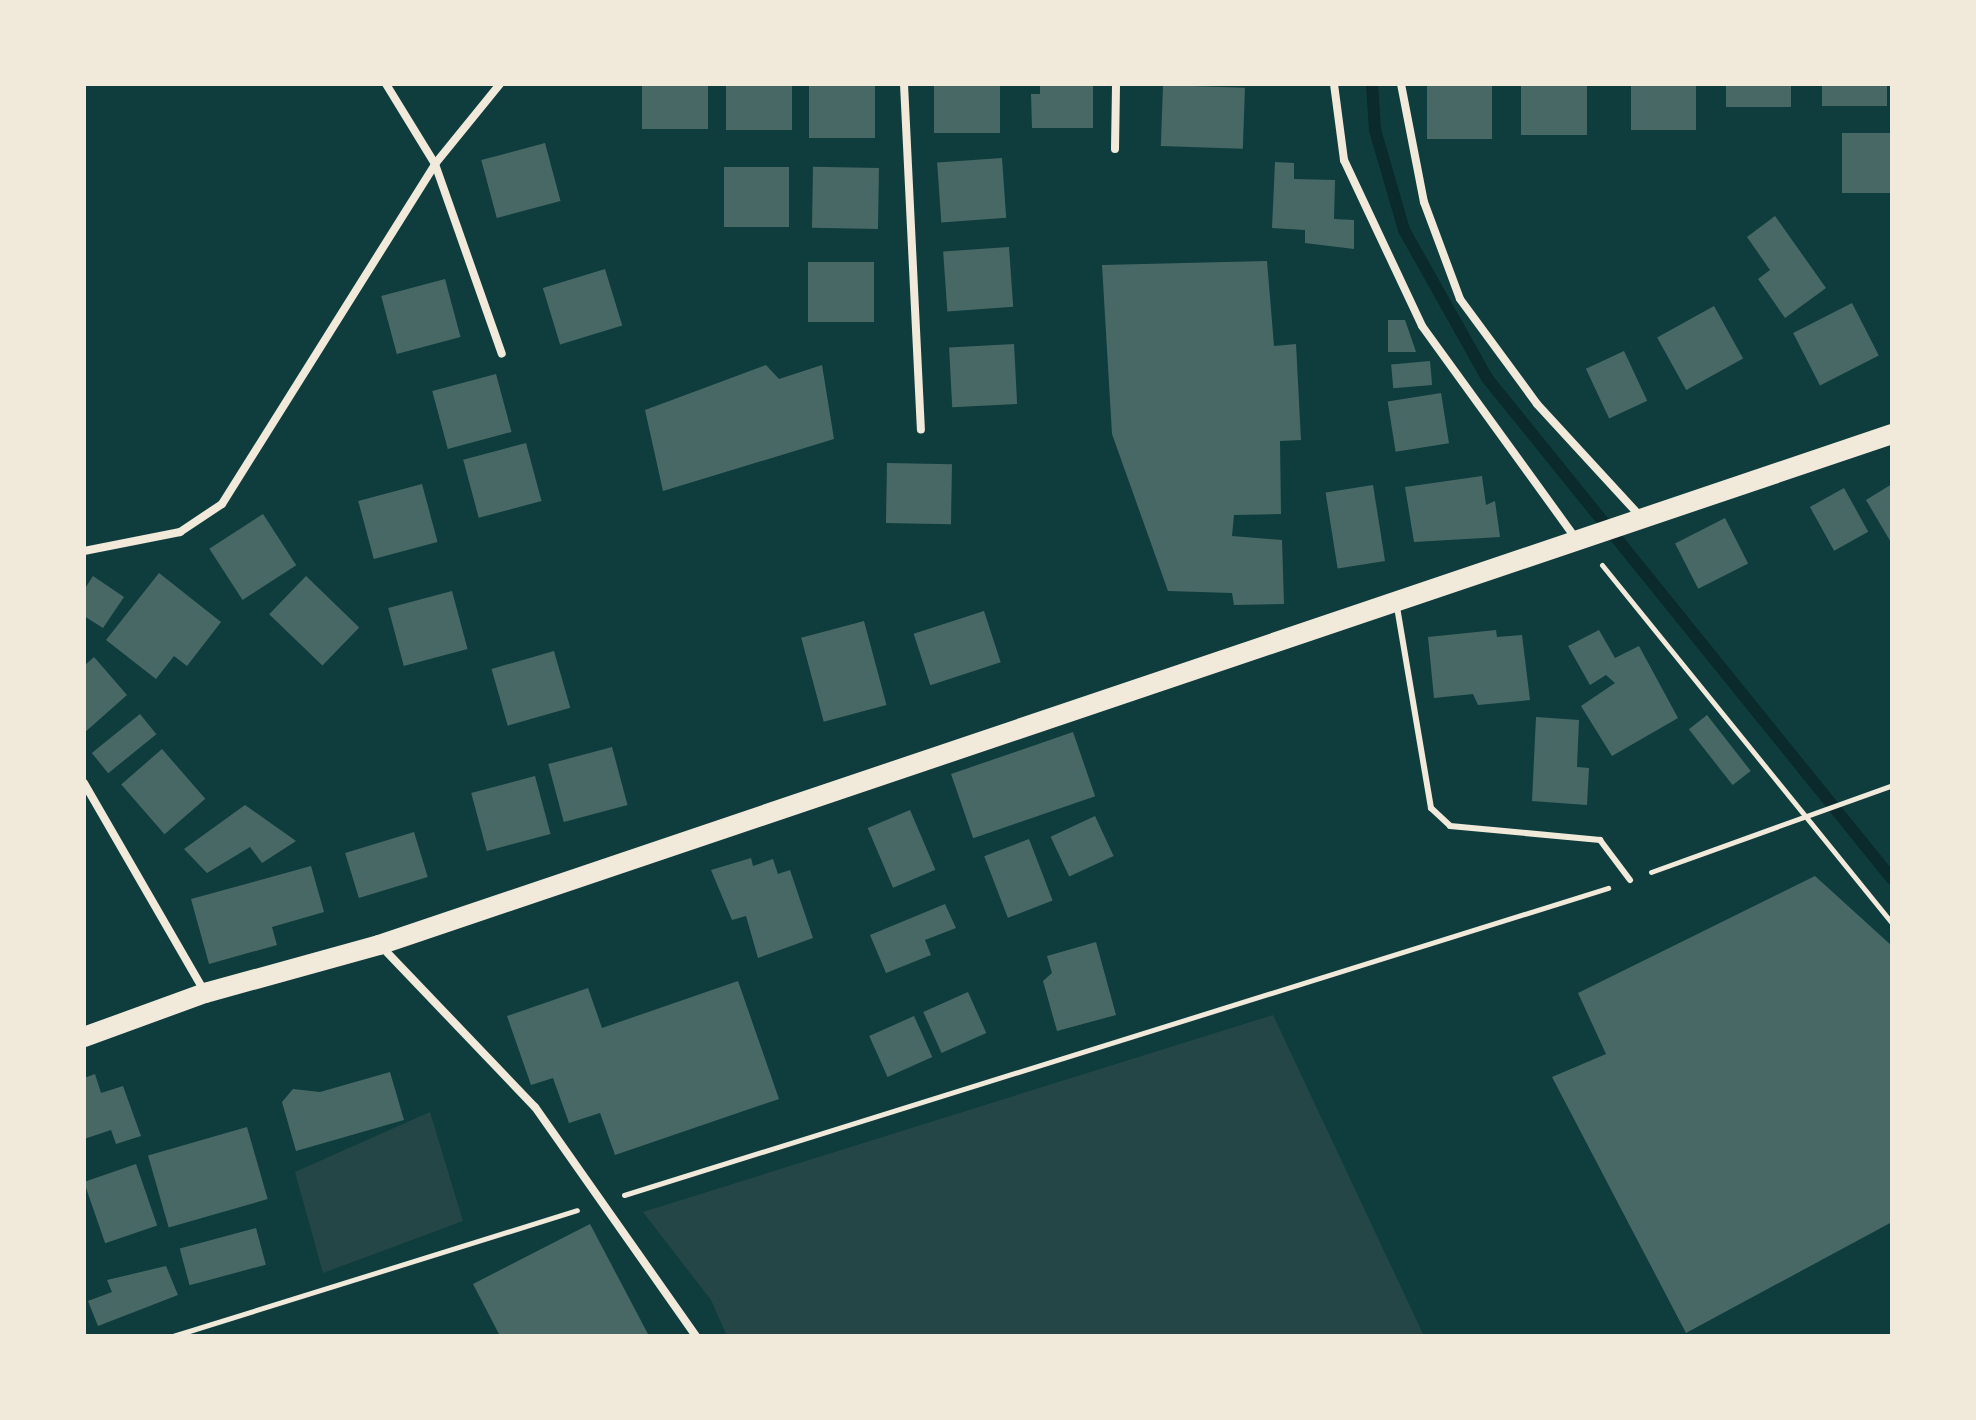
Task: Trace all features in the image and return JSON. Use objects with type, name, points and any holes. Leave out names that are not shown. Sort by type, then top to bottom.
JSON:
[{"type":"main road","points":[[84,1037],[205,993],[379,945],[1892,434]]},
{"type":"street","points":[[386,84],[435,164],[502,354]]},
{"type":"street","points":[[84,551],[180,532],[222,504],[435,164],[500,84]]},
{"type":"street","points":[[904,84],[921,430]]},
{"type":"street","points":[[1115,149],[1116,84]]},
{"type":"street","points":[[1334,84],[1344,160],[1422,326],[1581,541]]},
{"type":"street","points":[[1401,84],[1424,202],[1460,299],[1537,404],[1639,518]]},
{"type":"street","points":[[84,783],[205,993]]},
{"type":"street","points":[[379,945],[535,1107],[696,1336]]},
{"type":"lane","points":[[1396,603],[1431,808],[1450,826],[1600,840],[1630,880]]},
{"type":"path","points":[[1581,541],[1624,585],[1801,816],[1892,923]]},
{"type":"path","points":[[173,1336],[1630,880],[1892,785]]},
{"type":"shaded area","points":[[1273,1015],[1424,1336],[727,1336],[711,1300],[643,1212]]},
{"type":"shaded area","points":[[430,1112],[463,1221],[323,1273],[295,1172]]},
{"type":"building","points":[[642,84],[708,84],[708,129],[642,129]]},
{"type":"building","points":[[726,84],[792,84],[792,130],[726,130]]},
{"type":"building","points":[[809,84],[875,84],[875,138],[809,138]]},
{"type":"building","points":[[934,84],[1000,84],[1000,133],[934,133]]},
{"type":"building","points":[[1040,84],[1093,84],[1093,128],[1032,128],[1031,94],[1040,94]]},
{"type":"building","points":[[1427,84],[1492,84],[1492,139],[1427,139]]},
{"type":"building","points":[[1521,84],[1587,84],[1587,135],[1521,135]]},
{"type":"building","points":[[1631,84],[1696,84],[1696,130],[1631,130]]},
{"type":"building","points":[[1726,84],[1791,84],[1791,107],[1726,107]]},
{"type":"building","points":[[1822,84],[1887,84],[1887,106],[1822,106]]},
{"type":"building","points":[[1163,85],[1245,88],[1243,149],[1161,146]]},
{"type":"building","points":[[1842,133],[1892,133],[1892,193],[1842,193]]},
{"type":"building","points":[[545,143],[561,201],[497,218],[481,160]]},
{"type":"building","points":[[1002,158],[1006,218],[941,222],[937,163]]},
{"type":"building","points":[[1275,162],[1294,163],[1294,179],[1335,180],[1334,219],[1354,220],[1354,249],[1305,243],[1305,230],[1272,228]]},
{"type":"building","points":[[724,167],[789,167],[789,227],[724,227]]},
{"type":"building","points":[[813,167],[879,168],[878,229],[812,228]]},
{"type":"building","points":[[1775,216],[1826,288],[1785,318],[1758,279],[1770,270],[1747,237]]},
{"type":"building","points":[[1009,247],[1013,307],[947,311],[943,252]]},
{"type":"building","points":[[1267,261],[1274,346],[1296,344],[1301,440],[1280,441],[1281,514],[1234,515],[1232,536],[1282,540],[1284,604],[1234,605],[1232,593],[1168,591],[1112,434],[1102,265]]},
{"type":"building","points":[[808,262],[874,262],[874,322],[808,322]]},
{"type":"building","points":[[605,269],[622,325],[560,344],[543,288]]},
{"type":"building","points":[[445,279],[461,337],[397,354],[381,296]]},
{"type":"building","points":[[1852,303],[1879,356],[1820,386],[1793,333]]},
{"type":"building","points":[[1714,306],[1743,358],[1686,390],[1657,338]]},
{"type":"building","points":[[1388,320],[1405,320],[1416,352],[1388,352]]},
{"type":"building","points":[[1014,344],[1017,404],[952,407],[949,347]]},
{"type":"building","points":[[1624,351],[1647,401],[1609,419],[1586,369]]},
{"type":"building","points":[[1430,361],[1432,385],[1393,388],[1391,364]]},
{"type":"building","points":[[766,365],[779,379],[822,365],[834,439],[663,491],[645,410]]},
{"type":"building","points":[[496,374],[512,432],[448,449],[432,391]]},
{"type":"building","points":[[1441,393],[1449,443],[1396,452],[1388,401]]},
{"type":"building","points":[[526,443],[542,501],[479,518],[463,460]]},
{"type":"building","points":[[887,463],[952,464],[951,524],[886,523]]},
{"type":"building","points":[[1482,476],[1486,505],[1495,501],[1500,537],[1414,542],[1405,487]]},
{"type":"building","points":[[422,484],[438,542],[374,559],[358,501]]},
{"type":"building","points":[[1892,484],[1892,544],[1866,500]]},
{"type":"building","points":[[1373,485],[1385,561],[1338,569],[1326,493]]},
{"type":"building","points":[[1844,488],[1868,532],[1834,551],[1810,507]]},
{"type":"building","points":[[263,514],[296,565],[243,600],[209,549]]},
{"type":"building","points":[[1725,518],[1748,563],[1698,589],[1675,543]]},
{"type":"building","points":[[159,573],[221,622],[187,666],[174,656],[156,679],[106,640]]},
{"type":"building","points":[[93,576],[124,597],[103,628],[84,616],[84,590]]},
{"type":"building","points":[[306,576],[359,627],[322,666],[269,614]]},
{"type":"building","points":[[452,591],[468,649],[404,666],[388,608]]},
{"type":"building","points":[[984,611],[1001,662],[930,685],[914,634]]},
{"type":"building","points":[[864,621],[887,705],[824,722],[801,638]]},
{"type":"building","points":[[1496,630],[1497,637],[1522,635],[1530,700],[1478,705],[1473,694],[1434,698],[1428,637]]},
{"type":"building","points":[[1599,630],[1615,658],[1639,646],[1678,718],[1612,756],[1581,706],[1615,683],[1606,675],[1590,685],[1568,646]]},
{"type":"building","points":[[554,651],[570,708],[508,726],[492,669]]},
{"type":"building","points":[[94,657],[127,695],[84,733],[84,666]]},
{"type":"building","points":[[140,714],[156,734],[108,773],[92,753]]},
{"type":"building","points":[[1707,715],[1751,771],[1733,785],[1689,729]]},
{"type":"building","points":[[1536,717],[1579,720],[1577,767],[1589,768],[1587,805],[1532,801]]},
{"type":"building","points":[[1073,732],[1095,796],[973,838],[951,774]]},
{"type":"building","points":[[612,747],[628,805],[564,822],[548,764]]},
{"type":"building","points":[[162,749],[205,799],[165,834],[121,784]]},
{"type":"building","points":[[535,776],[551,834],[487,851],[471,793]]},
{"type":"building","points":[[245,805],[296,841],[262,863],[250,847],[207,873],[184,849]]},
{"type":"building","points":[[910,810],[935,870],[893,888],[868,828]]},
{"type":"building","points":[[1095,816],[1114,856],[1069,877],[1051,837]]},
{"type":"building","points":[[414,832],[428,877],[359,898],[345,853]]},
{"type":"building","points":[[1029,839],[1053,901],[1008,918],[984,856]]},
{"type":"building","points":[[751,858],[753,866],[773,859],[778,874],[790,870],[813,938],[758,958],[746,916],[732,920],[711,870]]},
{"type":"building","points":[[311,866],[324,912],[272,927],[277,945],[209,964],[191,899]]},
{"type":"building","points":[[1815,876],[1892,946],[1892,1222],[1686,1333],[1552,1077],[1606,1054],[1578,993]]},
{"type":"building","points":[[945,904],[956,928],[925,940],[931,955],[886,973],[870,935]]},
{"type":"building","points":[[1096,942],[1116,1015],[1057,1031],[1043,981],[1052,973],[1047,956]]},
{"type":"building","points":[[738,981],[779,1099],[615,1155],[600,1113],[569,1123],[553,1078],[531,1085],[507,1016],[588,988],[602,1028]]},
{"type":"building","points":[[968,992],[986,1033],[942,1053],[923,1012]]},
{"type":"building","points":[[914,1016],[932,1057],[888,1077],[869,1036]]},
{"type":"building","points":[[390,1072],[404,1120],[296,1151],[282,1102],[293,1089],[320,1092]]},
{"type":"building","points":[[95,1074],[101,1093],[123,1086],[141,1136],[116,1144],[111,1130],[84,1139],[84,1078]]},
{"type":"building","points":[[247,1127],[268,1199],[169,1227],[148,1155]]},
{"type":"building","points":[[136,1164],[157,1225],[105,1243],[84,1182]]},
{"type":"building","points":[[590,1224],[649,1336],[500,1336],[473,1284]]},
{"type":"building","points":[[256,1228],[266,1265],[190,1285],[180,1248]]},
{"type":"building","points":[[166,1266],[178,1295],[98,1326],[88,1301],[112,1292],[107,1280]]},
{"type":"waterway","points":[[1372,84],[1375,130],[1404,230],[1487,378],[1892,879]]}]
